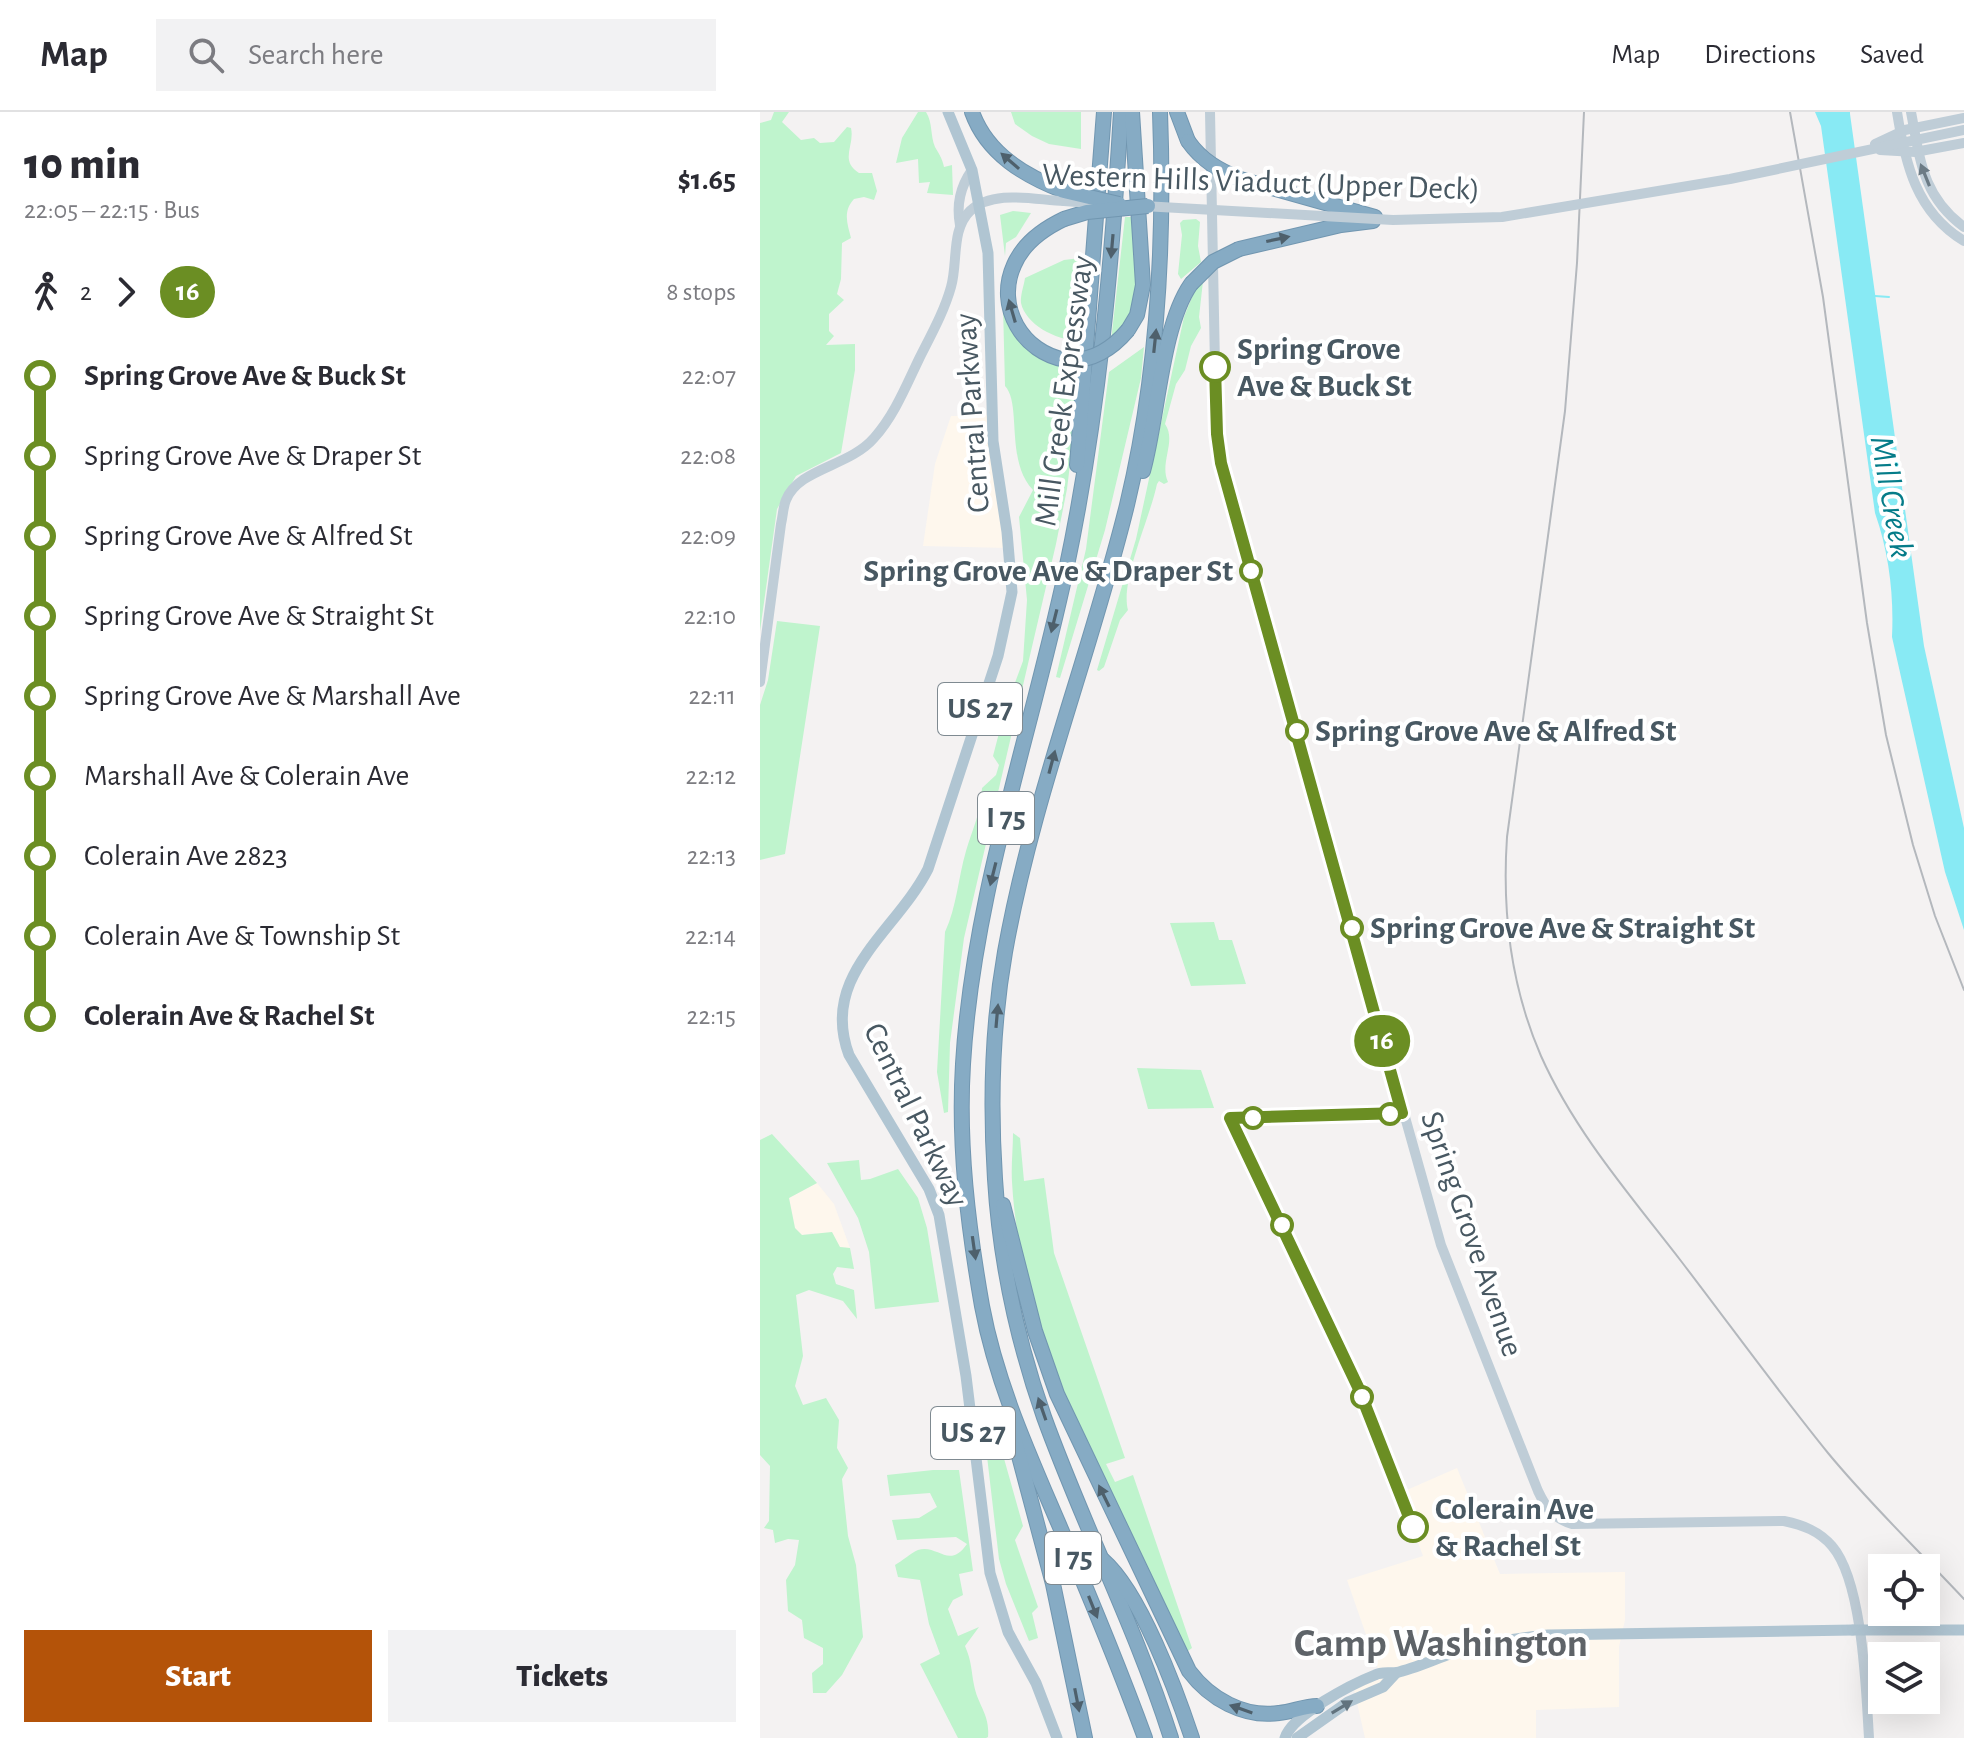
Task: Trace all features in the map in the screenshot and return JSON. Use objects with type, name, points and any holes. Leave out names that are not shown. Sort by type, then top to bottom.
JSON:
[{"type":"highway","points":[[972,112],[986,137],[1013,166],[1064,196],[1119,204]]},
{"type":"highway","name":"Mill Creek Expressway","points":[[1121,112],[1112,248],[1090,440],[1071,545],[984,910],[967,1015],[962,1143],[981,1298],[1001,1379],[1145,1738]]},
{"type":"highway","points":[[1132,112],[1143,285],[1137,315],[1128,330],[1103,352],[1082,360],[1066,360],[1046,354],[1028,341],[1016,325],[1008,301],[1011,272],[1019,255],[1040,233],[1064,219],[1087,212],[1148,206]]},
{"type":"highway","name":"I 75","points":[[1160,112],[1162,241],[1153,355],[1127,502],[1060,733],[1012,919],[997,1007],[993,1143],[1001,1248],[1022,1344],[1044,1415],[1171,1738]]},
{"type":"highway","points":[[1177,112],[1188,141],[1203,159],[1240,179],[1322,217],[1361,222],[1394,220]]},
{"type":"highway","points":[[1071,545],[1104,113]]},
{"type":"highway","points":[[1098,609],[1126,530],[1147,456],[1173,324],[1182,297],[1191,284],[1213,262],[1322,217],[1366,215],[1394,220]]},
{"type":"highway","points":[[995,1177],[1035,1331],[1057,1394],[1189,1671],[1216,1697],[1243,1710],[1267,1714],[1317,1706]]},
{"type":"highway","points":[[1001,1379],[1016,1453],[1053,1584],[1085,1738]]},
{"type":"highway","points":[[1103,1559],[1117,1572],[1137,1606],[1192,1738]]},
{"type":"main road","name":"Central Parkway","points":[[948,112],[972,170],[990,272],[993,428],[1011,571],[1009,611],[998,656],[928,869],[919,886],[855,970],[845,992],[841,1020],[849,1055],[924,1180],[939,1215],[962,1349],[990,1573],[1008,1632],[1036,1683],[1057,1738]]},
{"type":"main road","name":"Spring Grove Avenue","points":[[1210,112],[1216,416],[1221,463],[1441,1245],[1538,1491],[1550,1513],[1572,1524],[1784,1521],[1817,1533],[1838,1553],[1846,1571],[1863,1659],[1869,1738]]},
{"type":"main road","points":[[1897,112],[1906,162],[1916,189],[1939,221],[1964,241]]},
{"type":"main road","points":[[1911,112],[1923,174],[1944,208],[1964,227]]},
{"type":"main road","points":[[1862,149],[1905,130],[1964,118]]},
{"type":"main road","points":[[1394,220],[1470,218],[1544,211],[1727,179],[1964,130]]},
{"type":"main road","name":"Western Hills Viaduct (Upper Deck)","points":[[1119,204],[1393,220],[1502,217],[1730,179],[1964,130]]},
{"type":"main road","points":[[1862,149],[1915,152],[1964,143]]},
{"type":"main road","points":[[760,682],[786,500],[794,487],[806,478],[850,459],[867,446],[894,410],[944,308],[954,278],[961,227],[960,194],[972,170]]},
{"type":"main road","name":"Western Hills Viaduct (Upper Deck)","points":[[980,203],[996,198],[1064,196]]},
{"type":"main road","points":[[961,227],[967,213],[980,203]]},
{"type":"main road","points":[[1213,209],[1322,217]]},
{"type":"main road","points":[[1285,1738],[1286,1733],[1317,1706],[1379,1673],[1396,1673],[1458,1651],[1521,1637],[1964,1630]]},
{"type":"main road","points":[[1297,1738],[1348,1702],[1383,1687],[1396,1673]]},
{"type":"shaded area","points":[[992,415],[1008,548],[923,546],[935,464],[951,416]]},
{"type":"shaded area","points":[[817,1183],[834,1204],[850,1248],[840,1247],[815,1233],[802,1235],[795,1228],[789,1198]]},
{"type":"shaded area","points":[[1457,1468],[1500,1574],[1625,1572],[1625,1620],[1619,1647],[1619,1707],[1536,1710],[1536,1738],[1365,1738],[1353,1685],[1379,1672],[1347,1580],[1423,1556],[1400,1493]]},
{"type":"green space","points":[[774,112],[789,112],[782,122],[801,140],[814,138],[820,143],[834,142],[847,127],[851,128],[850,163],[859,173],[872,173],[877,191],[874,200],[864,197],[854,199],[848,209],[851,238],[842,243],[841,279],[837,294],[844,300],[829,314],[829,331],[834,336],[826,345],[855,344],[855,370],[841,453],[796,476],[777,509],[760,631],[760,123],[771,120]]},
{"type":"green space","points":[[918,112],[926,112],[928,116],[933,143],[944,167],[952,165],[953,195],[927,193],[930,182],[919,183],[918,159],[896,163],[902,138]]},
{"type":"green space","points":[[1011,112],[1081,112],[1081,149],[1049,144],[1032,136],[1015,124]]},
{"type":"green space","points":[[1013,211],[1031,213],[1016,237],[1006,243],[1005,256],[1000,215]]},
{"type":"green space","points":[[1125,217],[1133,217],[1137,284],[1131,316],[1123,330],[1111,341]]},
{"type":"green space","points":[[1196,219],[1200,222],[1198,246],[1201,262],[1181,279],[1178,274],[1182,235],[1180,223]]},
{"type":"green space","points":[[1088,257],[1083,340],[1055,336],[1037,326],[1021,303],[1025,278],[1064,260]]},
{"type":"green space","points":[[1203,281],[1199,317],[1201,328],[1191,346],[1185,370],[1176,384],[1165,424],[1169,438],[1165,467],[1168,482],[1164,484],[1159,481],[1157,484],[1128,583],[1128,610],[1120,620],[1104,667],[1099,671],[1136,539],[1184,317],[1198,282]]},
{"type":"green space","points":[[1003,306],[1016,333],[1032,350],[1053,360],[1082,366],[1067,489],[1056,544],[964,938],[950,1043],[948,1112],[944,1113],[937,1072],[945,932],[979,812],[982,788],[996,775],[999,765],[993,756],[1005,710],[1023,661],[1027,600],[1019,517],[1033,490],[1019,464],[1013,406],[1005,386]]},
{"type":"green space","points":[[1144,347],[1141,378],[1105,530],[1060,678],[1056,677],[1086,549],[1109,372]]},
{"type":"green space","points":[[777,621],[820,626],[785,854],[760,860],[760,705],[768,680]]},
{"type":"green space","points":[[1214,922],[1219,940],[1232,940],[1246,984],[1191,986],[1170,923]]},
{"type":"green space","points":[[1137,1068],[1201,1070],[1214,1108],[1148,1109]]},
{"type":"green space","points":[[1013,1133],[1020,1138],[1024,1181],[1044,1178],[1054,1253],[1125,1458],[1106,1464],[1115,1482],[1133,1475],[1192,1648],[1185,1653],[1102,1483],[1052,1364],[1033,1304],[1019,1243],[1012,1182]]},
{"type":"green space","points":[[772,1134],[817,1183],[789,1198],[795,1228],[802,1235],[832,1232],[840,1247],[850,1248],[854,1269],[837,1267],[833,1274],[836,1284],[854,1290],[857,1319],[843,1301],[809,1290],[796,1295],[803,1356],[795,1386],[803,1405],[826,1398],[839,1420],[837,1448],[848,1468],[842,1479],[848,1536],[856,1565],[863,1637],[842,1675],[826,1693],[813,1693],[812,1673],[823,1664],[823,1648],[804,1638],[802,1620],[788,1611],[786,1580],[795,1565],[799,1540],[775,1543],[773,1530],[764,1528],[769,1521],[770,1466],[760,1455],[760,1140]]},
{"type":"green space","points":[[859,1160],[861,1180],[898,1169],[918,1198],[927,1228],[939,1302],[875,1309],[869,1252],[858,1218],[827,1163]]},
{"type":"green space","points":[[983,1422],[994,1423],[1023,1526],[1015,1540],[1038,1607],[1032,1613],[1038,1638],[1029,1641],[999,1559]]},
{"type":"green space","points":[[959,1470],[973,1571],[959,1574],[963,1595],[953,1600],[948,1609],[958,1636],[979,1627],[965,1646],[987,1722],[986,1738],[958,1738],[920,1664],[940,1654],[929,1624],[920,1580],[898,1577],[895,1565],[918,1550],[932,1550],[949,1556],[961,1551],[967,1544],[956,1537],[897,1540],[892,1520],[919,1518],[937,1507],[930,1493],[890,1496],[887,1475]]},
{"type":"water","name":"Mill Creek","points":[[1815,112],[1850,112],[1924,646],[1964,828],[1964,930],[1945,872],[1892,637],[1890,574],[1875,513],[1821,126]]},
{"type":"waterway","points":[[1875,296],[1889,297]]},
{"type":"railway","points":[[1584,112],[1577,263],[1565,411],[1507,837],[1508,921],[1522,1003],[1541,1056],[1555,1084],[1605,1162],[1828,1453],[1964,1599]]},
{"type":"railway","points":[[1790,112],[1823,297],[1867,623],[1886,735],[1913,845],[1935,916],[1964,990]]},
{"type":"bus line","name":"16","points":[[1215,367],[1221,463],[1402,1113],[1230,1118],[1358,1387],[1413,1527]]},
{"type":"place","name":"Spring Grove Ave & Buck St","points":[[1215,367]]},
{"type":"place","name":"Spring Grove Ave & Draper St","points":[[1251,571]]},
{"type":"place","name":"Spring Grove Ave & Alfred St","points":[[1297,731]]},
{"type":"place","name":"Spring Grove Ave & Straight St","points":[[1352,928]]},
{"type":"place","name":"Colerain Ave & Rachel St","points":[[1413,1527]]},
{"type":"district","name":"Camp Washington","points":[[1441,1644]]}]
